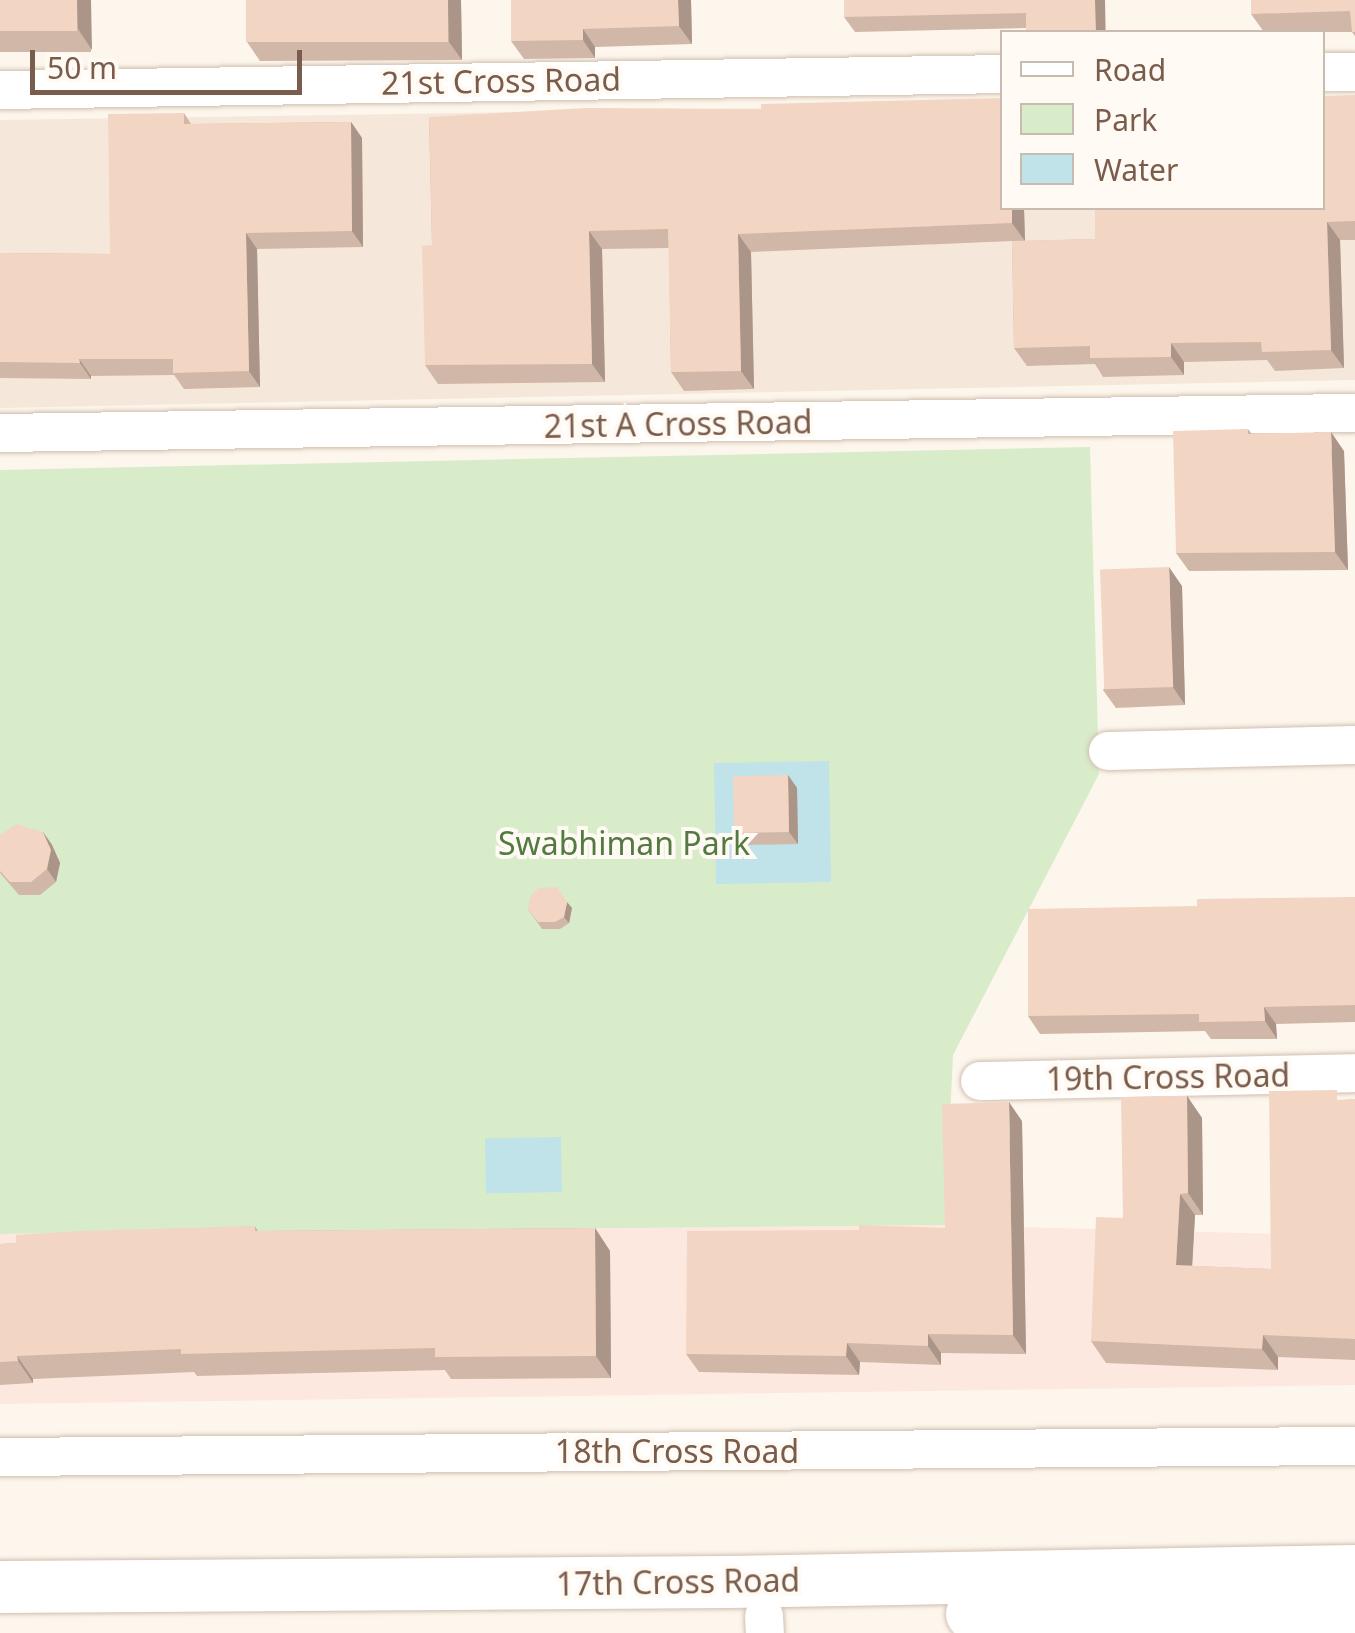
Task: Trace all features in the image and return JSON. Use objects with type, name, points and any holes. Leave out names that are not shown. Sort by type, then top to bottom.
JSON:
[{"type":"main road","name":"17th Cross Road","points":[[0,1587],[728,1582],[1355,1571]]},
{"type":"main road","name":"17th Cross Road","points":[[0,1620],[765,1624],[1355,1610]]},
{"type":"street","points":[[1325,72],[1355,72]]},
{"type":"street","name":"21st Cross Road","points":[[0,90],[1000,74]]},
{"type":"street","name":"21st A Cross Road","points":[[0,434],[1355,413]]},
{"type":"street","points":[[1108,751],[1355,745]]},
{"type":"street","name":"19th Cross Road","points":[[980,1081],[1355,1073]]},
{"type":"street","name":"18th Cross Road","points":[[0,1457],[1355,1446]]},
{"type":"shaded area","points":[[1355,99],[1355,380],[0,408],[0,120],[1000,105],[1000,210],[1325,210],[1325,198]]},
{"type":"shaded area","points":[[945,1225],[1355,1236],[1355,1385],[0,1404],[0,1234]]},
{"type":"green space","name":"Swabhiman Park","points":[[1090,447],[1099,774],[953,1055],[945,1225],[0,1234],[0,470]]},
{"type":"water","points":[[829,761],[831,882],[716,884],[714,763]]},
{"type":"water","points":[[561,1137],[562,1192],[486,1193],[485,1138]]},
{"type":"building","points":[[0,0],[77,0],[77,31],[0,31]]},
{"type":"building","points":[[246,0],[448,0],[448,42],[246,42]]},
{"type":"building","points":[[511,0],[678,0],[679,26],[583,29],[583,40],[511,41]]},
{"type":"building","points":[[844,0],[1095,0],[1096,30],[1026,30],[1026,13],[844,17]]},
{"type":"building","points":[[1251,0],[1355,0],[1355,32],[1350,11],[1251,14]]},
{"type":"building","points":[[1355,95],[1355,221],[1327,222],[1331,350],[1262,352],[1261,342],[1171,343],[1171,357],[1090,358],[1090,346],[1014,348],[1012,241],[1095,239],[1095,210],[1325,210],[1325,96]]},
{"type":"building","points":[[1000,98],[1000,210],[1012,210],[1012,223],[738,234],[741,371],[671,372],[668,229],[589,231],[592,364],[425,365],[422,246],[432,245],[429,117],[586,108],[761,109],[761,104]]},
{"type":"building","points":[[184,113],[184,124],[351,122],[352,231],[246,233],[249,371],[173,373],[173,359],[0,362],[0,253],[110,254],[108,114]]},
{"type":"building","points":[[1248,429],[1248,434],[1331,432],[1335,552],[1176,553],[1173,431]]},
{"type":"building","points":[[1169,567],[1173,687],[1104,689],[1100,569]]},
{"type":"building","points":[[788,775],[789,832],[734,833],[733,776]]},
{"type":"building","points":[[16,824],[43,832],[51,850],[47,869],[31,882],[10,882],[0,871],[0,835]]},
{"type":"building","points":[[557,887],[567,902],[564,917],[555,922],[538,922],[528,909],[531,895],[539,888]]},
{"type":"building","points":[[1355,897],[1355,1005],[1264,1007],[1265,1021],[1199,1022],[1199,1014],[1028,1016],[1028,909],[1197,906],[1197,899]]},
{"type":"building","points":[[1337,1090],[1337,1100],[1355,1099],[1355,1339],[1263,1335],[1262,1349],[1091,1341],[1096,1217],[1123,1218],[1121,1097],[1187,1096],[1188,1193],[1180,1194],[1176,1265],[1271,1269],[1269,1091]]},
{"type":"building","points":[[1009,1102],[1013,1335],[928,1334],[928,1346],[847,1343],[846,1356],[686,1354],[687,1231],[859,1230],[859,1225],[945,1228],[942,1104]]},
{"type":"building","points":[[255,1226],[255,1231],[595,1228],[596,1356],[435,1357],[435,1348],[181,1354],[181,1349],[17,1356],[18,1361],[0,1362],[0,1244],[16,1243],[16,1235]]}]
